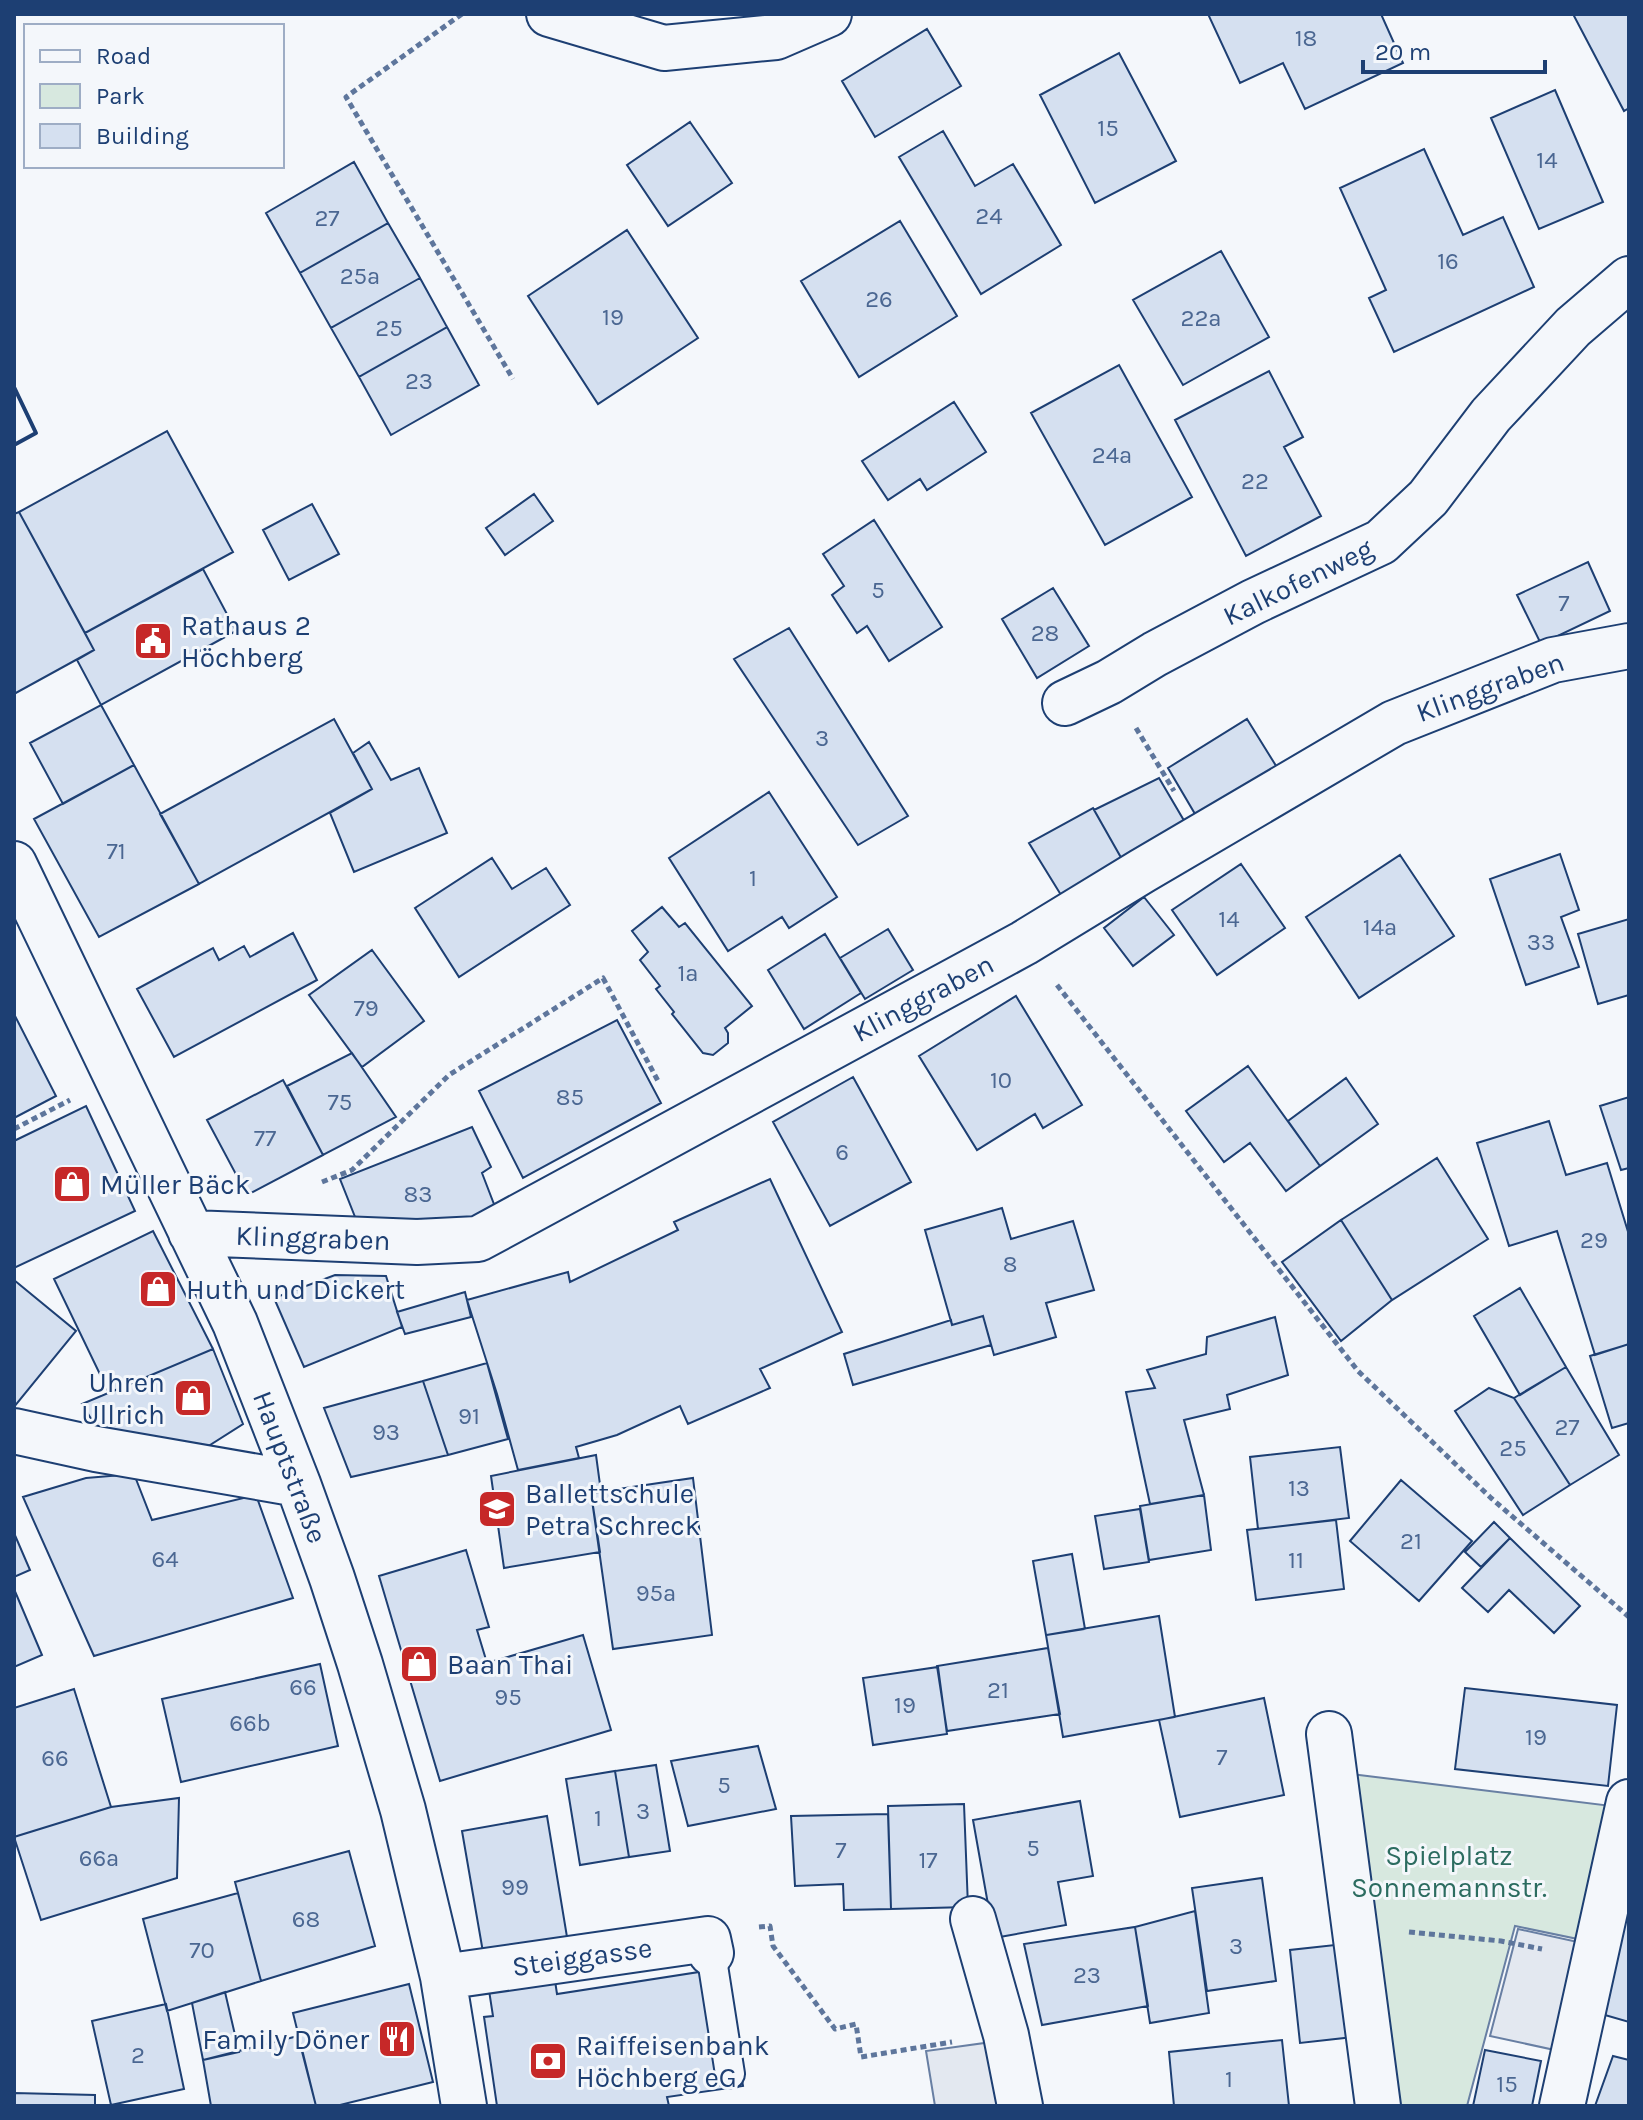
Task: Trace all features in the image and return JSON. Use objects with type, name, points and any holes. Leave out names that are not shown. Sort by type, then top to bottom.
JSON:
[{"type":"street","points":[[549,14],[664,48],[776,37],[829,14]]},
{"type":"street","name":"Kalkofenweg","points":[[1065,703],[1253,602],[1381,542],[1428,498],[1491,415],[1563,338],[1629,279]]},
{"type":"street","name":"Klinggraben","points":[[191,1233],[417,1242],[478,1239],[1024,943],[1394,723],[1553,660],[1629,646]]},
{"type":"street","name":"Hauptstraße","points":[[14,864],[235,1323],[298,1484],[332,1578],[403,1810],[443,1977],[464,2106]]},
{"type":"street","points":[[14,1431],[96,1449],[298,1484]]},
{"type":"street","points":[[1329,1734],[1378,2106]]},
{"type":"street","points":[[1562,2106],[1629,1802]]},
{"type":"street","points":[[973,1919],[1006,2035],[1020,2106]]},
{"type":"street","name":"Steiggasse","points":[[443,1977],[708,1939],[711,1953]]},
{"type":"lane","points":[[711,1953],[730,2074]]},
{"type":"path","points":[[462,14],[346,97],[513,379]]},
{"type":"path","points":[[1109,682],[1202,836]]},
{"type":"path","points":[[1024,943],[1358,1371],[1491,1498],[1629,1617]]},
{"type":"path","points":[[352,1170],[449,1075],[603,978],[684,1128]]},
{"type":"path","points":[[14,1129],[54,1109]]},
{"type":"path","points":[[1422,1932],[1501,1941],[1594,1959]]},
{"type":"path","points":[[773,1946],[835,2029],[856,2024],[861,2057],[891,2051]]},
{"type":"green space","name":"Spielplatz Sonnemannstr.","points":[[1351,1774],[1628,1808],[1597,1943],[1515,1926],[1467,2106],[1396,2106]]},
{"type":"shaded area","points":[[1518,1929],[1596,1946],[1573,2054],[1490,2036]]},
{"type":"shaded area","points":[[992,2042],[1001,2106],[935,2106],[926,2051]]},
{"type":"building","points":[[1208,14],[1381,14],[1403,63],[1305,109],[1283,63],[1240,83]]},
{"type":"building","points":[[1573,14],[1629,14],[1629,108],[1624,111]]},
{"type":"building","points":[[927,29],[961,86],[875,137],[842,81]]},
{"type":"building","points":[[1119,53],[1176,161],[1095,203],[1040,95]]},
{"type":"building","points":[[1555,90],[1603,202],[1539,229],[1491,118]]},
{"type":"building","points":[[690,122],[732,183],[668,226],[627,165]]},
{"type":"building","points":[[943,131],[975,186],[1013,164],[1061,245],[981,294],[899,157]]},
{"type":"building","points":[[1424,149],[1463,235],[1503,217],[1534,287],[1394,352],[1369,298],[1386,290],[1340,188]]},
{"type":"building","points":[[354,162],[388,223],[300,273],[266,213]]},
{"type":"building","points":[[900,221],[957,316],[859,377],[801,281]]},
{"type":"building","points":[[388,223],[420,278],[331,328],[300,273]]},
{"type":"building","points":[[627,230],[698,338],[598,404],[528,296]]},
{"type":"building","points":[[1221,251],[1269,337],[1183,385],[1133,300]]},
{"type":"building","points":[[420,278],[447,327],[359,377],[331,328]]},
{"type":"building","points":[[447,327],[479,385],[391,435],[359,377]]},
{"type":"building","points":[[1119,365],[1192,497],[1105,545],[1031,413]]},
{"type":"building","points":[[1269,371],[1303,437],[1284,447],[1321,516],[1246,556],[1175,420]]},
{"type":"building","points":[[954,402],[986,452],[927,490],[920,479],[888,500],[862,461]]},
{"type":"building","points":[[167,431],[233,552],[85,633],[19,512]]},
{"type":"building","points":[[534,494],[553,521],[505,555],[486,528]]},
{"type":"building","points":[[312,504],[339,554],[289,580],[263,530]]},
{"type":"building","points":[[19,512],[94,650],[14,694],[14,514]]},
{"type":"building","points":[[874,520],[942,627],[889,661],[867,626],[857,633],[832,595],[844,586],[823,554]]},
{"type":"building","points":[[1588,562],[1610,611],[1541,644],[1517,595]]},
{"type":"building","name":"Rathaus 2 Höchberg","points":[[203,569],[236,631],[101,705],[77,660],[94,650],[85,633]]},
{"type":"building","points":[[1053,588],[1089,646],[1037,678],[1002,619]]},
{"type":"building","points":[[789,628],[908,816],[858,845],[734,659]]},
{"type":"building","points":[[101,705],[134,765],[63,804],[30,743]]},
{"type":"building","points":[[334,719],[372,789],[199,884],[160,814]]},
{"type":"building","points":[[1247,719],[1278,769],[1198,819],[1168,768]]},
{"type":"building","points":[[369,742],[391,780],[419,768],[447,833],[354,872],[330,813],[372,789],[353,753]]},
{"type":"building","points":[[134,765],[199,884],[99,937],[34,819]]},
{"type":"building","points":[[1159,778],[1186,824],[1123,861],[1094,810]]},
{"type":"building","points":[[769,792],[837,897],[789,928],[782,917],[728,951],[669,858]]},
{"type":"building","points":[[1093,808],[1123,861],[1061,895],[1029,843]]},
{"type":"building","points":[[1560,854],[1579,910],[1561,917],[1579,967],[1526,985],[1490,879]]},
{"type":"building","points":[[1400,855],[1454,936],[1359,998],[1306,917]]},
{"type":"building","points":[[492,858],[512,889],[546,868],[570,905],[459,977],[415,908]]},
{"type":"building","points":[[1241,864],[1285,928],[1217,975],[1172,910]]},
{"type":"building","points":[[1144,897],[1174,935],[1133,966],[1104,928]]},
{"type":"building","points":[[662,907],[679,927],[685,923],[752,1006],[725,1028],[728,1043],[713,1055],[703,1053],[672,1014],[674,1012],[656,989],[660,986],[640,960],[648,952],[632,931]]},
{"type":"building","points":[[1629,919],[1629,995],[1598,1004],[1578,934]]},
{"type":"building","points":[[888,929],[913,970],[865,999],[840,958]]},
{"type":"building","points":[[293,933],[317,980],[174,1057],[137,989],[213,948],[219,960],[244,946],[250,957]]},
{"type":"building","points":[[825,934],[861,993],[804,1029],[768,970]]},
{"type":"building","points":[[372,950],[424,1021],[362,1067],[309,995]]},
{"type":"building","points":[[1016,996],[1082,1105],[1043,1128],[1035,1114],[977,1150],[919,1056]]},
{"type":"building","points":[[14,1014],[56,1096],[14,1118]]},
{"type":"building","points":[[617,1020],[661,1103],[523,1178],[479,1091]]},
{"type":"building","points":[[352,1053],[396,1117],[323,1155],[287,1086]]},
{"type":"building","points":[[1248,1066],[1320,1166],[1286,1191],[1250,1143],[1224,1162],[1186,1111]]},
{"type":"building","points":[[853,1077],[911,1182],[830,1226],[773,1122]]},
{"type":"building","points":[[1346,1078],[1378,1124],[1320,1166],[1288,1121]]},
{"type":"building","points":[[283,1080],[323,1155],[247,1195],[207,1120]]},
{"type":"building","points":[[1629,1097],[1629,1168],[1621,1170],[1600,1106]]},
{"type":"building","points":[[86,1106],[135,1211],[14,1268],[14,1141]]},
{"type":"building","points":[[1549,1121],[1566,1175],[1607,1163],[1629,1235],[1629,1344],[1595,1355],[1557,1231],[1509,1246],[1477,1143]]},
{"type":"building","points":[[472,1127],[491,1167],[482,1173],[497,1212],[363,1237],[340,1179]]},
{"type":"building","points":[[1437,1158],[1488,1239],[1392,1300],[1341,1220]]},
{"type":"building","points":[[770,1179],[842,1332],[760,1369],[770,1388],[688,1424],[680,1406],[617,1435],[576,1447],[579,1458],[518,1470],[467,1300],[568,1272],[570,1282],[678,1230],[674,1222]]},
{"type":"building","points":[[1002,1208],[1011,1239],[1073,1221],[1094,1290],[1046,1303],[1056,1337],[994,1355],[983,1316],[952,1325],[925,1230]]},
{"type":"building","points":[[1341,1220],[1392,1300],[1341,1341],[1282,1262]]},
{"type":"building","points":[[153,1231],[213,1349],[109,1393],[54,1279]]},
{"type":"building","points":[[335,1275],[386,1276],[402,1327],[304,1367],[274,1298]]},
{"type":"building","points":[[14,1280],[76,1331],[14,1407]]},
{"type":"building","points":[[1520,1288],[1566,1367],[1520,1395],[1474,1316]]},
{"type":"building","points":[[465,1292],[471,1317],[405,1334],[397,1312]]},
{"type":"building","points":[[983,1316],[991,1345],[853,1385],[844,1354],[951,1320],[952,1325]]},
{"type":"building","points":[[1275,1317],[1288,1375],[1227,1395],[1230,1409],[1184,1420],[1204,1495],[1150,1504],[1126,1392],[1155,1388],[1147,1370],[1206,1354],[1207,1337]]},
{"type":"building","points":[[1629,1344],[1629,1423],[1612,1428],[1590,1356]]},
{"type":"building","points":[[213,1349],[243,1424],[199,1452],[101,1435],[82,1404]]},
{"type":"building","points":[[487,1363],[508,1439],[448,1455],[423,1381]]},
{"type":"building","points":[[1566,1367],[1619,1455],[1570,1485],[1514,1398]]},
{"type":"building","points":[[423,1381],[448,1455],[351,1477],[324,1408]]},
{"type":"building","points":[[1489,1388],[1514,1398],[1570,1485],[1523,1515],[1455,1411]]},
{"type":"building","points":[[1340,1447],[1349,1518],[1258,1529],[1250,1457]]},
{"type":"building","points":[[596,1455],[601,1492],[591,1493],[600,1552],[504,1568],[491,1476]]},
{"type":"building","points":[[134,1474],[152,1520],[256,1495],[293,1598],[94,1656],[23,1497],[86,1478]]},
{"type":"building","points":[[693,1478],[712,1635],[613,1649],[591,1493]]},
{"type":"building","points":[[1401,1480],[1472,1541],[1419,1601],[1350,1541]]},
{"type":"building","points":[[1204,1495],[1211,1550],[1149,1560],[1140,1506]]},
{"type":"building","points":[[1140,1509],[1149,1562],[1104,1569],[1095,1516]]},
{"type":"building","points":[[1336,1520],[1344,1589],[1256,1600],[1247,1530]]},
{"type":"building","points":[[1494,1522],[1510,1538],[1481,1567],[1465,1552]]},
{"type":"building","points":[[14,1533],[30,1570],[14,1577]]},
{"type":"building","points":[[1510,1538],[1580,1606],[1554,1633],[1509,1590],[1488,1612],[1462,1588]]},
{"type":"building","points":[[466,1550],[489,1627],[477,1630],[487,1663],[583,1635],[611,1730],[440,1781],[379,1576]]},
{"type":"building","points":[[1072,1554],[1085,1629],[1046,1635],[1033,1561]]},
{"type":"building","points":[[14,1589],[42,1655],[14,1667]]},
{"type":"building","points":[[1159,1616],[1175,1717],[1063,1737],[1046,1635]]},
{"type":"building","points":[[1048,1648],[1060,1714],[947,1731],[937,1666]]},
{"type":"building","points":[[320,1664],[338,1746],[181,1782],[162,1699]]},
{"type":"building","points":[[938,1667],[947,1734],[873,1745],[863,1678]]},
{"type":"building","points":[[1465,1688],[1617,1705],[1608,1786],[1455,1769]]},
{"type":"building","points":[[74,1689],[111,1807],[14,1837],[14,1708]]},
{"type":"building","points":[[1264,1698],[1284,1795],[1180,1817],[1159,1720]]},
{"type":"building","points":[[758,1746],[776,1809],[688,1826],[671,1761]]},
{"type":"building","points":[[656,1765],[670,1851],[629,1857],[615,1771]]},
{"type":"building","points":[[615,1771],[629,1857],[580,1865],[566,1779]]},
{"type":"building","points":[[179,1798],[177,1878],[41,1920],[14,1837],[111,1807]]},
{"type":"building","points":[[1080,1801],[1093,1876],[1058,1882],[1066,1925],[994,1938],[973,1820]]},
{"type":"building","points":[[964,1804],[968,1907],[891,1909],[888,1806]]},
{"type":"building","points":[[888,1814],[891,1909],[844,1910],[843,1884],[795,1886],[791,1816]]},
{"type":"building","points":[[547,1816],[568,1943],[484,1958],[462,1831]]},
{"type":"building","points":[[349,1851],[375,1946],[261,1981],[235,1882]]},
{"type":"building","points":[[1262,1878],[1276,1981],[1207,1991],[1192,1888]]},
{"type":"building","points":[[238,1893],[261,1981],[167,2011],[143,1919]]},
{"type":"building","points":[[1195,1911],[1209,2013],[1150,2023],[1135,1927]]},
{"type":"building","points":[[1621,1918],[1629,1921],[1629,2022],[1598,2013]]},
{"type":"building","points":[[1135,1927],[1148,2006],[1042,2025],[1024,1944]]},
{"type":"building","points":[[1344,1944],[1353,2037],[1300,2043],[1290,1950]]},
{"type":"building","points":[[550,1947],[557,1994],[725,1968],[743,2086],[667,2097],[669,2106],[497,2106],[484,2017],[493,2016],[484,1958]]},
{"type":"building","points":[[409,1984],[433,2082],[336,2106],[316,2106],[293,2013]]},
{"type":"building","points":[[225,1992],[239,2052],[203,2060],[192,2003]]},
{"type":"building","points":[[166,2004],[184,2089],[111,2105],[92,2021]]},
{"type":"building","points":[[298,2036],[316,2106],[211,2106],[203,2060]]},
{"type":"building","points":[[1282,2040],[1289,2106],[1174,2106],[1169,2052]]},
{"type":"building","points":[[1485,2050],[1541,2061],[1532,2106],[1473,2106]]},
{"type":"building","points":[[1613,2056],[1629,2060],[1629,2106],[1595,2106]]},
{"type":"building","points":[[14,2093],[95,2095],[95,2106],[14,2106]]},
{"type":"wall","points":[[14,387],[36,433],[14,445]]},
{"type":"place","name":"Rathaus 2 Höchberg","points":[[153,641]]},
{"type":"place","name":"Müller Bäck","points":[[72,1184]]},
{"type":"place","name":"Huth und Dickert","points":[[158,1289]]},
{"type":"place","name":"Uhren Ullrich","points":[[193,1398]]},
{"type":"place","name":"Ballettschule Petra Schreck","points":[[497,1509]]},
{"type":"place","name":"Baan Thai","points":[[419,1664]]},
{"type":"place","name":"Family Döner","points":[[397,2039]]},
{"type":"place","name":"Raiffeisenbank Höchberg eG","points":[[548,2061]]}]
